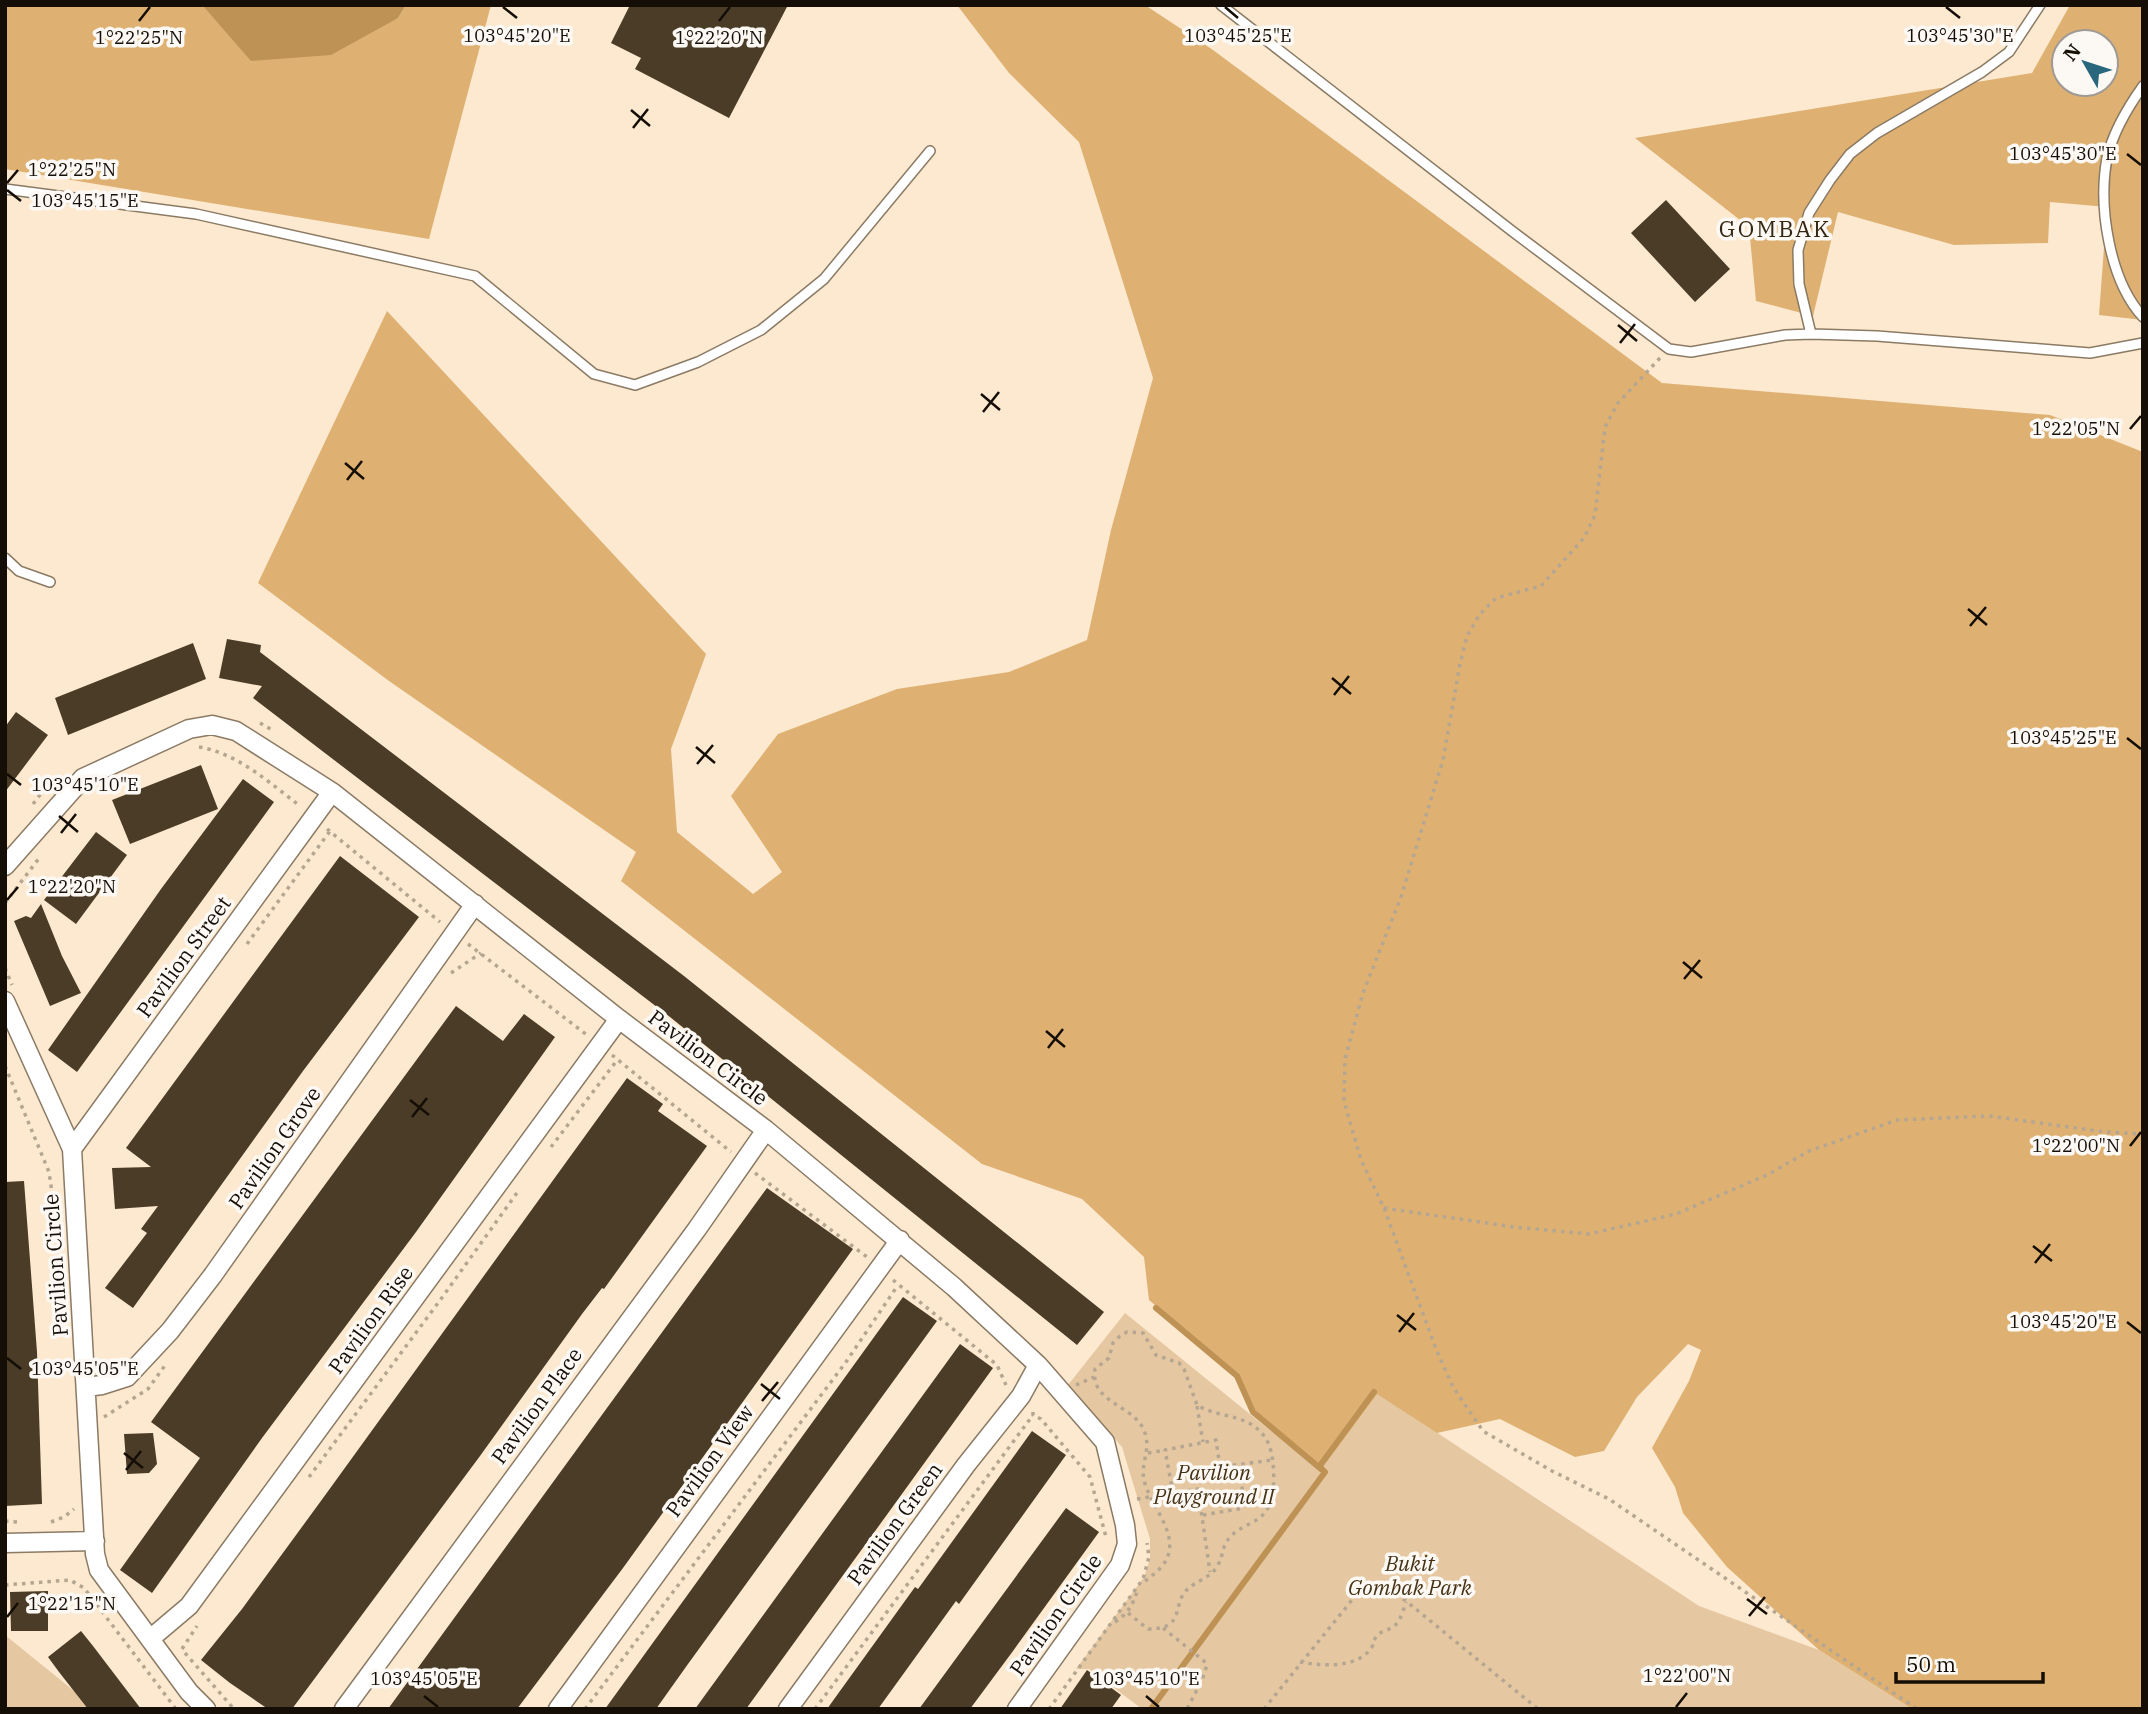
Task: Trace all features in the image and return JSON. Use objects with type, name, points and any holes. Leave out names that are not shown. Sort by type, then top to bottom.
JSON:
[{"type":"street","name":"Pavilion Circle","points":[[5,866],[83,778],[189,729],[212,725],[236,731],[332,792],[620,1019],[766,1130],[900,1240],[1038,1365],[1105,1442],[1127,1544],[1120,1565],[1017,1709]]},
{"type":"street","name":"Pavilion Street","points":[[72,1149],[332,792]]},
{"type":"street","name":"Pavilion Grove","points":[[86,1387],[127,1377],[170,1331],[213,1275],[475,904]]},
{"type":"street","name":"Pavilion Circle","points":[[5,1001],[72,1149],[95,1554],[99,1570],[189,1692],[206,1709]]},
{"type":"street","name":"Pavilion Rise","points":[[150,1639],[189,1606],[620,1019]]},
{"type":"street","name":"Pavilion Place","points":[[344,1709],[766,1130]]},
{"type":"street","name":"Pavilion View","points":[[558,1709],[900,1240]]},
{"type":"street","name":"Pavilion Green","points":[[788,1709],[958,1476],[1021,1396],[1038,1365]]},
{"type":"street","points":[[5,1543],[95,1541]]},
{"type":"lane","points":[[1221,5],[1669,349],[1691,352],[1784,335],[1811,334],[1877,336],[2090,353],[2143,343]]},
{"type":"lane","points":[[1811,334],[1799,284],[1798,250],[1809,214],[1830,180],[1850,154],[1877,133],[1982,72],[2009,52],[2040,5]]},
{"type":"lane","points":[[2143,86],[2125,112],[2107,158],[2104,208],[2113,262],[2131,304],[2143,317]]},
{"type":"lane","points":[[5,189],[196,214],[475,276],[594,374],[635,385],[698,362],[761,330],[824,279],[930,151]]},
{"type":"lane","points":[[5,558],[19,572],[50,582]]},
{"type":"path","points":[[1669,349],[1618,403],[1605,427],[1595,515],[1584,538],[1541,586],[1496,598],[1480,614],[1467,636],[1443,760],[1401,897],[1363,993],[1345,1059],[1344,1101],[1361,1160],[1384,1208],[1452,1387],[1483,1431],[1552,1471],[1609,1499],[1917,1709]]},
{"type":"path","points":[[190,745],[206,748],[247,767],[314,817],[454,933],[618,1059],[744,1163],[874,1260],[898,1285],[997,1365],[1006,1385],[1032,1406],[1033,1415],[815,1709]]},
{"type":"path","points":[[5,903],[43,852]]},
{"type":"path","points":[[547,1152],[618,1059]]},
{"type":"path","points":[[5,1066],[48,1172],[56,1222]]},
{"type":"path","points":[[1384,1208],[1514,1227],[1589,1234],[1676,1214],[1768,1175],[1809,1151],[1897,1120],[1989,1116],[2105,1132],[2143,1134]]},
{"type":"path","points":[[305,1482],[524,1183]]},
{"type":"path","points":[[586,1709],[846,1362],[898,1285]]},
{"type":"path","points":[[1112,1624],[1128,1613],[1134,1604],[1137,1590],[1161,1568],[1167,1554],[1167,1530],[1164,1520],[1149,1497],[1143,1472],[1148,1453],[1147,1440],[1137,1420],[1101,1393],[1094,1383],[1095,1369],[1109,1358],[1113,1343],[1120,1336],[1127,1332],[1143,1333],[1156,1355],[1179,1363],[1184,1369],[1197,1405],[1203,1442]]},
{"type":"path","points":[[1128,1613],[1148,1629],[1163,1628],[1173,1621],[1182,1597],[1189,1588],[1218,1565],[1222,1547],[1233,1533],[1261,1517],[1274,1492],[1269,1444],[1257,1430],[1245,1420],[1206,1411],[1197,1405]]},
{"type":"path","points":[[1033,1415],[1041,1419],[1090,1477],[1109,1547]]},
{"type":"path","points":[[1148,1453],[1216,1440],[1220,1467],[1272,1460]]},
{"type":"path","points":[[1166,1450],[1173,1493]]},
{"type":"path","points":[[1202,1515],[1244,1508],[1240,1465]]},
{"type":"path","points":[[1132,1489],[1135,1500],[1198,1489],[1210,1574]]},
{"type":"path","points":[[40,1522],[51,1522],[64,1517],[75,1507]]},
{"type":"path","points":[[5,1521],[28,1522]]},
{"type":"path","points":[[1049,1709],[1143,1579],[1149,1557],[1144,1533]]},
{"type":"path","points":[[5,1585],[70,1580],[84,1588],[176,1709]]},
{"type":"path","points":[[1264,1709],[1352,1600],[1367,1590],[1392,1591],[1538,1709]]},
{"type":"path","points":[[1300,1662],[1321,1666],[1340,1665],[1354,1659],[1371,1648],[1375,1637],[1383,1630],[1392,1628],[1399,1621],[1406,1601]]},
{"type":"path","points":[[182,1649],[202,1619]]},
{"type":"path","points":[[1163,1628],[1207,1665],[1187,1709]]},
{"type":"green space","name":"Bukit Gombak Park","points":[[1125,1313],[1320,1471],[1377,1393],[1699,1606],[1819,1650],[1912,1709],[1142,1709],[1089,1669],[1076,1669],[1144,1577],[1150,1559],[1150,1539],[1122,1447],[1068,1385]]},
{"type":"green space","points":[[5,1635],[84,1699],[88,1709],[5,1709]]},
{"type":"shaded area","points":[[5,5],[202,5],[252,61],[398,18],[406,5],[491,5],[429,239],[5,169]]},
{"type":"shaded area","points":[[202,5],[406,5],[398,18],[331,55],[251,61]]},
{"type":"shaded area","points":[[957,5],[1145,5],[1213,50],[1662,383],[2050,415],[2143,452],[2143,1709],[1912,1709],[1819,1650],[1727,1567],[1683,1513],[1675,1487],[1652,1448],[1689,1381],[1701,1350],[1688,1344],[1637,1397],[1604,1451],[1575,1457],[1500,1419],[1437,1433],[1377,1394],[1320,1471],[1255,1410],[1238,1375],[1149,1300],[1144,1257],[1082,1199],[982,1164],[621,881],[636,852],[389,681],[258,583],[387,311],[706,654],[671,749],[677,832],[753,894],[782,872],[731,796],[778,734],[897,689],[1009,672],[1087,640],[1111,530],[1153,378],[1079,142],[1009,73]]},
{"type":"shaded area","points":[[2070,5],[2143,5],[2143,320],[2099,315],[2107,207],[2050,202],[2048,243],[1954,245],[1838,212],[1813,316],[1756,301],[1749,227],[1635,138],[2032,73],[2050,41],[2050,98],[2120,98],[2120,28],[2057,28]]},
{"type":"building","points":[[630,5],[788,5],[729,118],[635,69],[641,58],[611,43]]},
{"type":"building","points":[[1666,200],[1730,269],[1695,302],[1631,233]]},
{"type":"building","points":[[227,639],[261,645],[260,652],[684,976],[1104,1312],[1077,1345],[670,1017],[253,698],[262,686],[219,678]]},
{"type":"building","points":[[193,643],[206,679],[68,735],[55,698]]},
{"type":"building","points":[[16,712],[48,735],[5,792],[5,727]]},
{"type":"building","points":[[201,765],[218,809],[130,844],[112,800]]},
{"type":"building","points":[[243,779],[274,802],[77,1072],[48,1050],[161,889]]},
{"type":"building","points":[[96,832],[127,855],[76,924],[44,900]]},
{"type":"building","points":[[340,856],[419,917],[303,1071],[133,1308],[105,1288],[147,1233],[141,1229],[158,1206],[115,1209],[112,1168],[151,1167],[126,1148]]},
{"type":"building","points":[[41,904],[62,956],[81,993],[50,1006],[14,921],[26,916],[31,918]]},
{"type":"building","points":[[456,1006],[503,1041],[524,1014],[555,1037],[152,1593],[120,1570],[200,1458],[151,1422]]},
{"type":"building","points":[[627,1078],[663,1104],[658,1111],[707,1146],[292,1709],[268,1709],[201,1660],[242,1609]]},
{"type":"building","points":[[24,1181],[37,1352],[42,1504],[5,1506],[5,1182]]},
{"type":"building","points":[[767,1188],[853,1249],[623,1568],[517,1709],[388,1709]]},
{"type":"building","points":[[903,1297],[937,1321],[656,1709],[605,1709]]},
{"type":"building","points":[[960,1344],[993,1368],[746,1709],[695,1709]]},
{"type":"building","points":[[1032,1431],[1066,1455],[959,1604],[956,1601],[878,1709],[827,1709],[915,1587],[918,1589]]},
{"type":"building","points":[[153,1433],[157,1464],[149,1473],[127,1474],[124,1434]]},
{"type":"building","points":[[1066,1508],[1099,1532],[1013,1651],[970,1709],[919,1709]]},
{"type":"building","points":[[48,1591],[48,1631],[11,1631],[10,1592]]},
{"type":"building","points":[[81,1631],[141,1709],[88,1709],[59,1672],[48,1657]]},
{"type":"building","points":[[1087,1670],[1121,1695],[1111,1709],[1060,1709]]},
{"type":"waterway","points":[[1156,1308],[1237,1376],[1253,1412],[1321,1469]]},
{"type":"waterway","points":[[1319,1467],[1374,1392]]},
{"type":"waterway","points":[[1151,1709],[1325,1472],[1322,1469]]},
{"type":"district","name":"GOMBAK","points":[[1775,229]]},
{"type":"park label","name":"Pavilion Playground II","points":[[1214,1485]]}]
